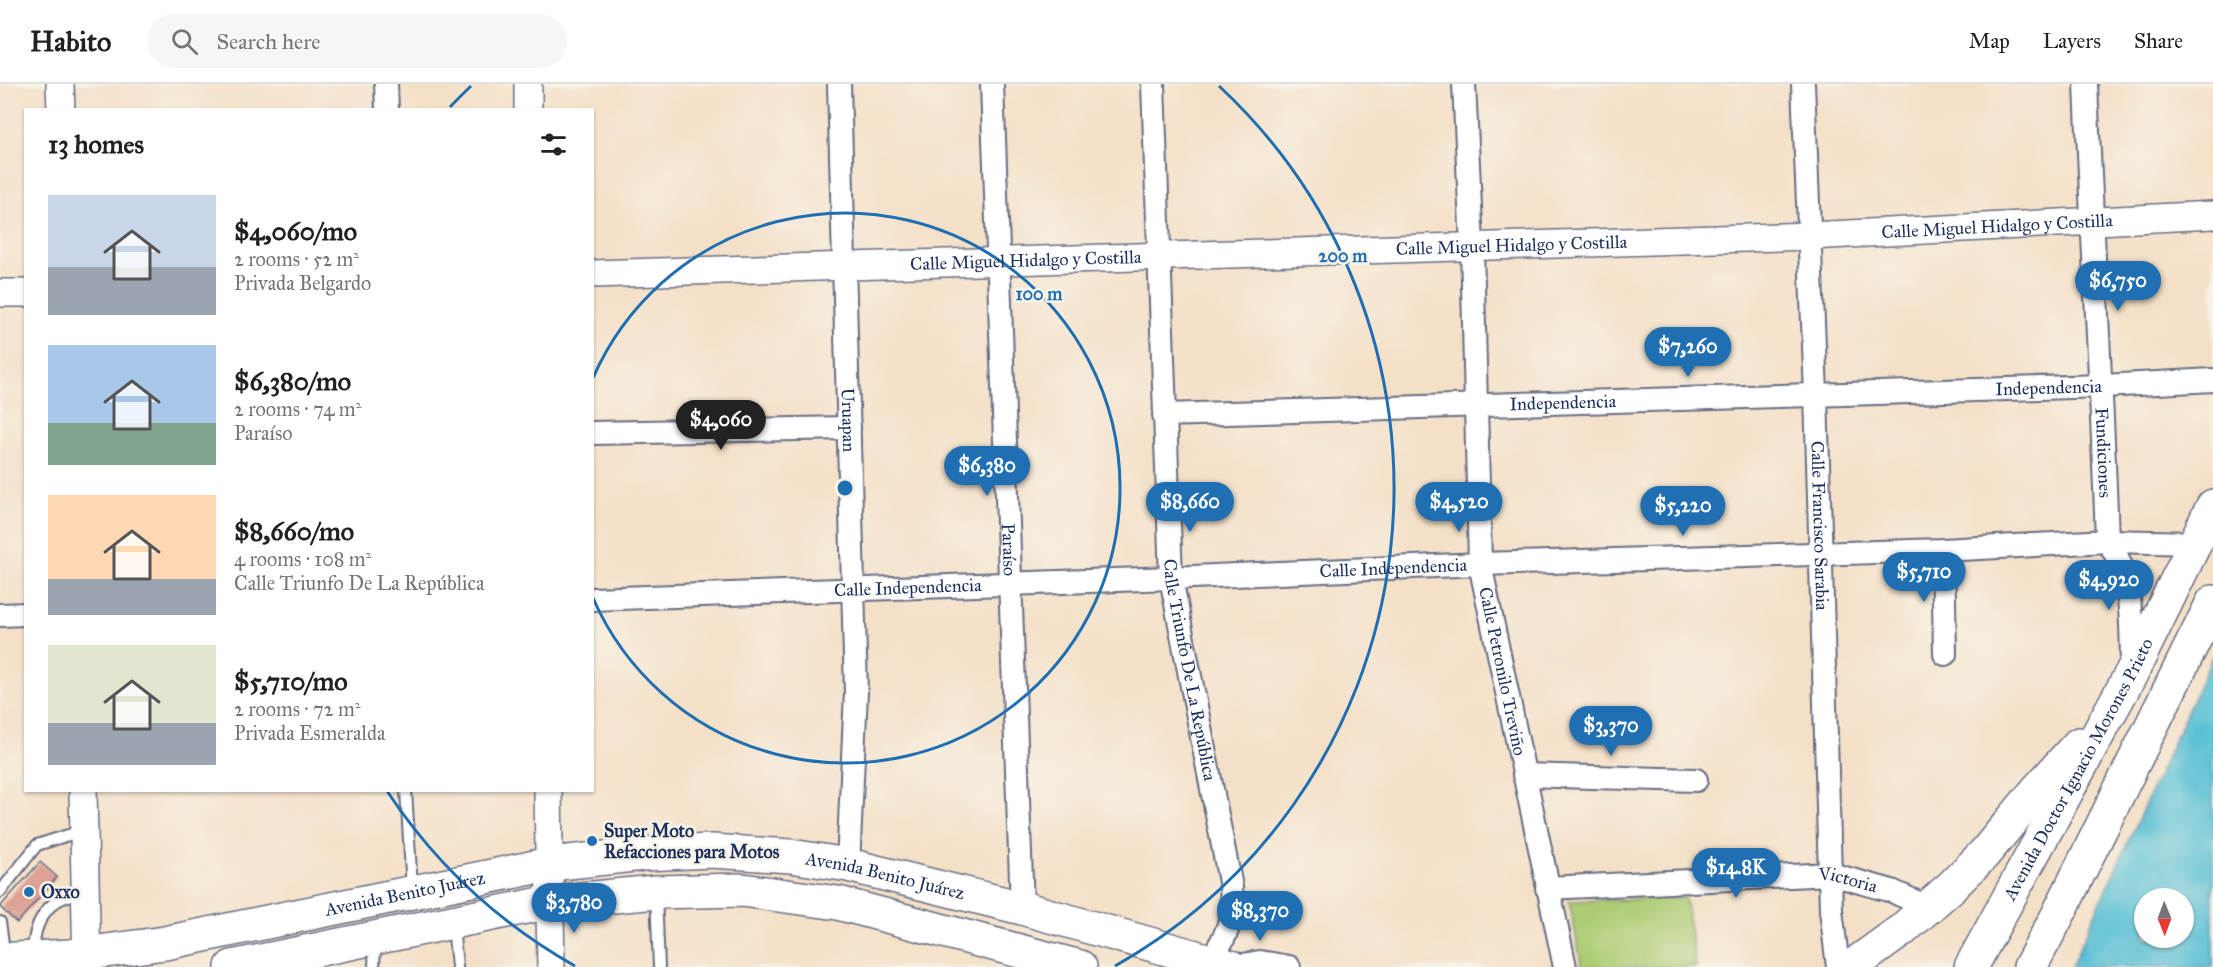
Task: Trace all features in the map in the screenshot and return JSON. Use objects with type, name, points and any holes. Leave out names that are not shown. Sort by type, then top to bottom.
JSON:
[{"type":"main road","name":"Avenida Doctor Ignacio Morones Prieto","points":[[1971,967],[2132,672],[2213,506]]},
{"type":"main road","points":[[2030,967],[2213,602]]},
{"type":"main road","points":[[1851,967],[1902,930],[1951,887],[1984,854],[2037,790],[2110,709]]},
{"type":"main road","name":"Avenida Benito Juárez","points":[[13,959],[87,961],[550,864],[643,854],[712,851],[791,856],[848,865],[1022,908],[1220,965]]},
{"type":"main road","name":"Avenida Benito Juárez","points":[[232,967],[374,953],[453,922],[551,902],[656,892],[742,890],[838,903],[1067,966]]},
{"type":"street","points":[[60,84],[61,108]]},
{"type":"street","points":[[386,84],[387,108]]},
{"type":"street","points":[[528,84],[528,108]]},
{"type":"street","name":"Uruapan","points":[[839,84],[855,589],[856,692],[848,865]]},
{"type":"street","name":"Paraíso","points":[[992,84],[1022,908]]},
{"type":"street","name":"Calle Triunfo De La República","points":[[1153,84],[1171,578],[1232,899],[1233,910],[1220,965]]},
{"type":"street","name":"Calle Petronilo Treviño","points":[[1464,84],[1472,246],[1480,564],[1565,967]]},
{"type":"street","name":"Calle Francisco Sarabia","points":[[1803,84],[1816,394],[1832,910],[1838,967]]},
{"type":"street","name":"Fundiciones","points":[[2086,84],[2091,220],[2102,386],[2107,541],[2115,552],[2126,582],[2132,639],[2132,672]]},
{"type":"street","name":"Calle Miguel Hidalgo y Costilla","points":[[594,274],[1810,236],[2213,215]]},
{"type":"street","points":[[0,293],[24,292]]},
{"type":"street","name":"Independencia","points":[[1164,415],[2102,386],[2213,380]]},
{"type":"street","points":[[594,434],[849,428]]},
{"type":"street","name":"Calle Independencia","points":[[594,599],[1171,578],[1480,564],[1943,550],[2107,541],[2196,543]]},
{"type":"street","points":[[1943,550],[1945,654]]},
{"type":"street","points":[[0,615],[24,614]]},
{"type":"street","points":[[1524,775],[1696,780]]},
{"type":"street","points":[[83,792],[87,961]]},
{"type":"street","points":[[548,792],[551,967]]},
{"type":"street","name":"Victoria","points":[[1547,888],[1831,874],[1892,891],[1927,907]]},
{"type":"street","points":[[1220,965],[1260,962],[1289,967]]},
{"type":"lane","points":[[406,792],[413,892]]},
{"type":"lane","points":[[0,892],[36,845],[84,830]]},
{"type":"lane","points":[[656,892],[659,967]]},
{"type":"lane","points":[[0,922],[13,959],[33,944],[38,926],[55,900],[73,894],[86,894]]},
{"type":"lane","points":[[453,922],[457,967]]},
{"type":"green space","points":[[1685,898],[1696,967],[1582,967],[1569,901]]},
{"type":"water","points":[[2213,655],[2213,967],[2071,967]]},
{"type":"building","name":"Oxxo","points":[[40,862],[57,877],[17,923],[0,907]]},
{"type":"place","name":"Super Moto Refacciones para Motos","points":[[592,841]]},
{"type":"place","name":"Oxxo","points":[[29,892]]}]
